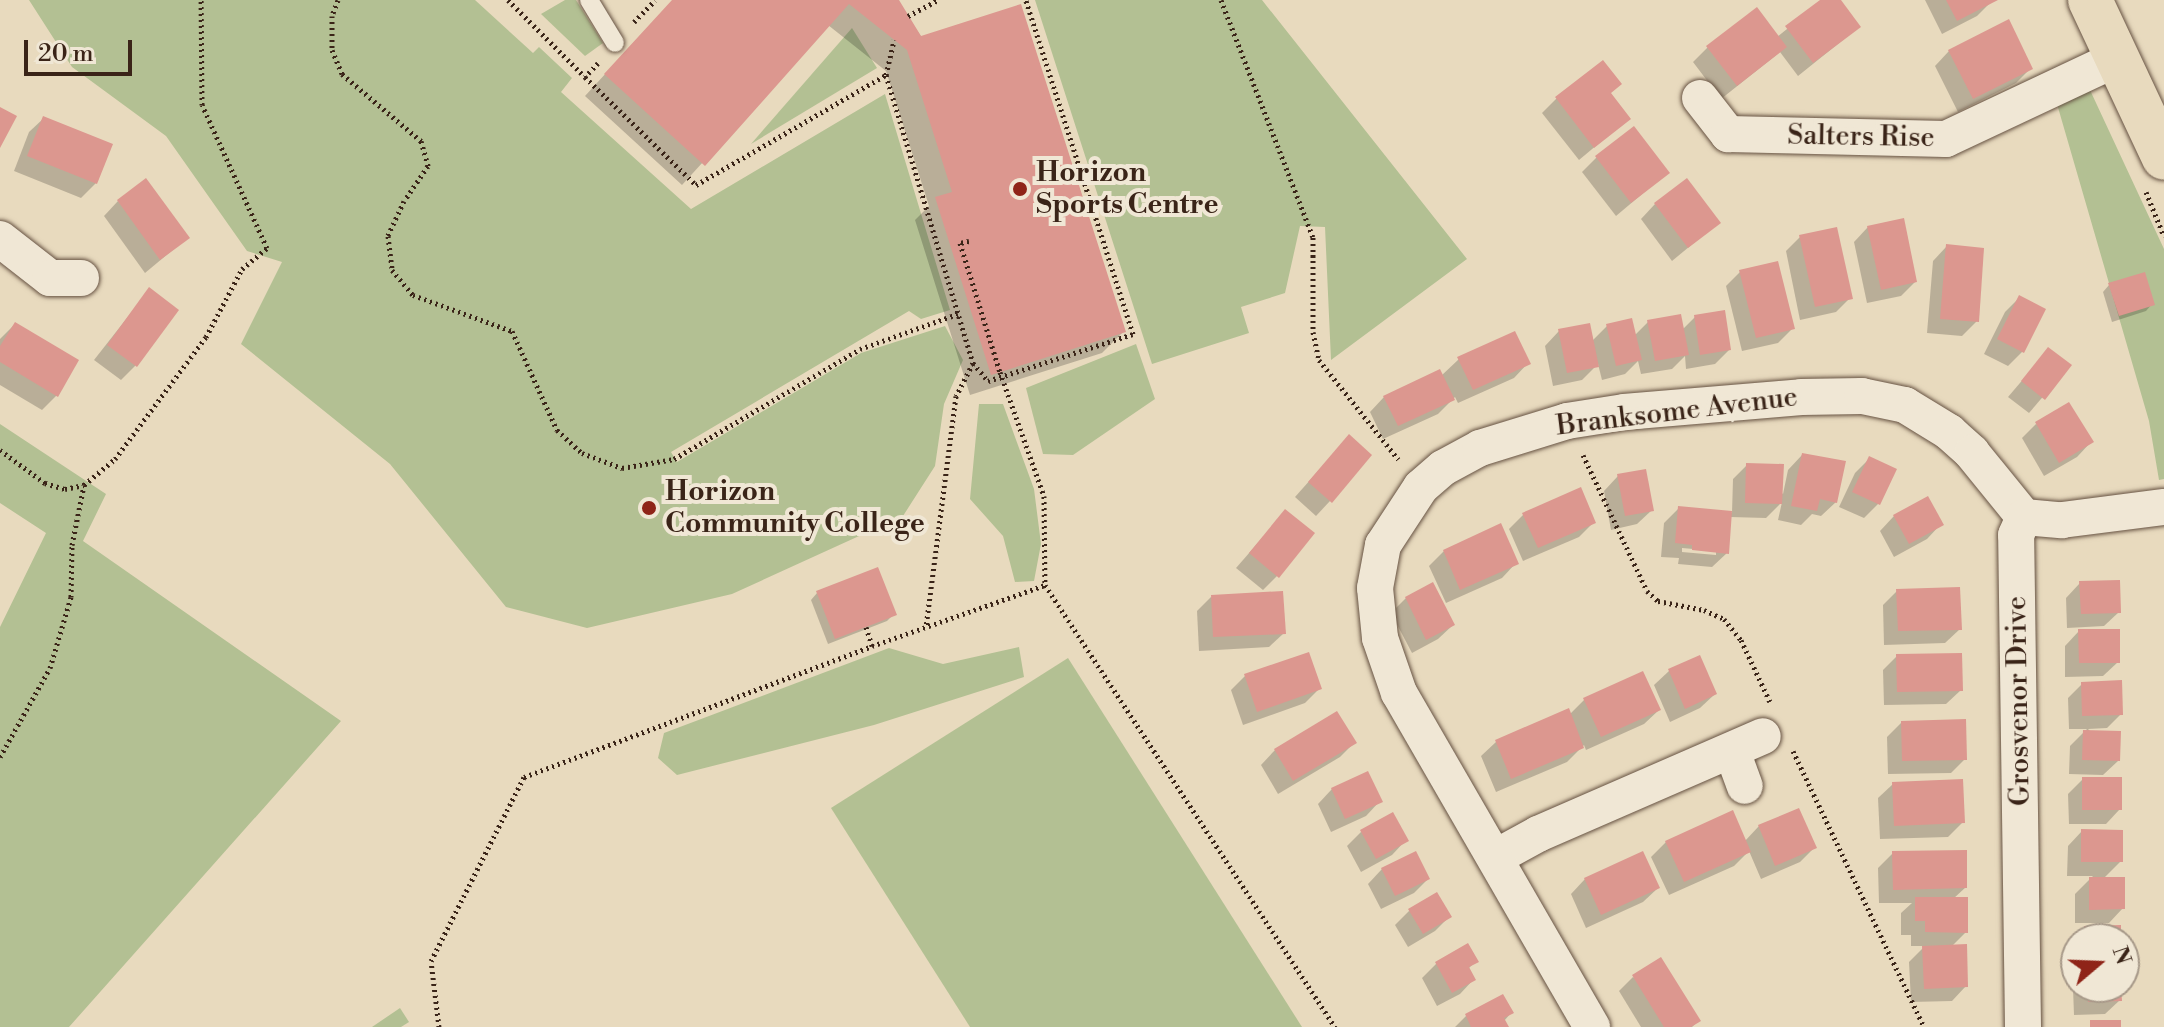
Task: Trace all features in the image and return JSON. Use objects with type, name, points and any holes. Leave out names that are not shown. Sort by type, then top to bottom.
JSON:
[{"type":"highway","points":[[2090,0],[2164,158]]},
{"type":"street","name":"Salters Rise","points":[[1700,98],[1728,134],[1946,139],[2118,58]]},
{"type":"street","points":[[0,239],[50,278],[81,278]]},
{"type":"street","name":"Branksome Avenue","points":[[1592,1027],[1399,693],[1380,638],[1375,588],[1383,545],[1421,487],[1443,468],[1480,448],[1567,421],[1624,412],[1757,400],[1862,396],[1905,405],[1949,432],[1972,453],[2024,517]]},
{"type":"street","points":[[2024,517],[2062,520],[2164,507]]},
{"type":"street","name":"Grosvenor Drive","points":[[2023,1027],[2016,535],[2024,517]]},
{"type":"street","points":[[1496,857],[1538,834],[1747,744],[1745,786]]},
{"type":"lane","points":[[589,0],[615,43]]},
{"type":"path","points":[[0,450],[45,483],[65,489],[84,485],[115,459],[206,337],[242,269],[267,248],[202,105],[201,0]]},
{"type":"path","points":[[338,0],[332,16],[332,50],[342,74],[421,141],[428,166],[404,201],[388,236],[392,270],[413,295],[512,331],[557,430],[582,453],[622,468],[674,459],[860,349],[958,314]]},
{"type":"path","points":[[508,0],[696,185],[886,75]]},
{"type":"path","points":[[585,77],[655,0]]},
{"type":"path","points":[[908,16],[938,0]]},
{"type":"path","points":[[894,40],[886,75],[973,363],[988,381],[1133,334],[1026,0]]},
{"type":"path","points":[[1221,0],[1313,237],[1313,332],[1319,360],[1421,487]]},
{"type":"path","points":[[969,241],[960,243],[1000,372],[1044,496],[1045,585],[1335,1027]]},
{"type":"path","points":[[926,626],[956,396],[973,363]]},
{"type":"path","points":[[0,757],[50,668],[63,626],[71,597],[72,545],[84,485]]},
{"type":"path","points":[[439,1027],[431,961],[524,777],[926,626],[1045,585]]},
{"type":"path","points":[[866,627],[872,646]]},
{"type":"green space","points":[[29,0],[475,0],[533,53],[539,47],[572,78],[561,92],[691,209],[885,94],[950,310],[921,319],[909,311],[671,452],[677,462],[861,353],[945,326],[963,360],[944,404],[935,466],[903,516],[732,594],[587,628],[506,607],[390,464],[241,344],[282,262],[247,251],[166,136],[72,67]]},
{"type":"green space","points":[[565,0],[576,0],[603,43],[585,56],[541,14]]},
{"type":"green space","points":[[1035,0],[1262,0],[1467,259],[1331,360],[1325,227],[1300,226],[1285,293],[1241,307],[1249,333],[1152,364]]},
{"type":"green space","points":[[852,28],[877,68],[751,144]]},
{"type":"green space","points":[[2090,90],[2164,249],[2164,479],[2159,480],[2149,421],[2057,104]]},
{"type":"green space","points":[[1136,344],[1155,399],[1073,455],[1043,454],[1026,388]]},
{"type":"green space","points":[[979,404],[1003,404],[1034,489],[1041,544],[1034,581],[1015,582],[1003,536],[970,499]]},
{"type":"green space","points":[[0,424],[106,494],[83,541],[341,721],[69,1027],[0,1027],[0,627],[46,533],[0,503]]},
{"type":"green space","points":[[1019,647],[1024,677],[874,725],[677,775],[658,758],[664,733],[889,648],[943,664]]},
{"type":"green space","points":[[1068,658],[1302,1027],[970,1027],[831,808]]},
{"type":"green space","points":[[400,1008],[409,1022],[401,1027],[372,1027]]},
{"type":"building","points":[[672,0],[899,0],[921,36],[1021,4],[1126,332],[991,375],[935,197],[952,192],[907,50],[849,4],[705,166],[604,74]]},
{"type":"building","points":[[1820,0],[1841,0],[1861,27],[1813,63],[1785,26]]},
{"type":"building","points":[[1946,0],[1998,0],[1957,21]]},
{"type":"building","points":[[1757,7],[1787,47],[1737,86],[1706,46]]},
{"type":"building","points":[[2009,19],[2033,69],[1973,99],[1948,50]]},
{"type":"building","points":[[1603,60],[1622,84],[1611,93],[1631,119],[1594,148],[1555,97]]},
{"type":"building","points":[[0,107],[17,116],[0,148]]},
{"type":"building","points":[[43,116],[113,144],[97,184],[27,156]]},
{"type":"building","points":[[1634,126],[1670,173],[1631,203],[1595,156]]},
{"type":"building","points":[[146,178],[190,238],[160,260],[117,200]]},
{"type":"building","points":[[1687,178],[1721,223],[1688,248],[1654,203]]},
{"type":"building","points":[[1904,218],[1917,282],[1881,290],[1867,226]]},
{"type":"building","points":[[1837,227],[1853,299],[1815,307],[1799,235]]},
{"type":"building","points":[[1946,244],[1984,248],[1979,322],[1940,319]]},
{"type":"building","points":[[1778,261],[1795,329],[1756,338],[1739,270]]},
{"type":"building","points":[[2145,272],[2155,305],[2119,316],[2108,283]]},
{"type":"building","points":[[149,287],[179,310],[137,367],[107,345]]},
{"type":"building","points":[[2019,295],[2046,309],[2024,353],[1997,339]]},
{"type":"building","points":[[1725,310],[1731,350],[1700,355],[1694,315]]},
{"type":"building","points":[[1681,314],[1689,355],[1655,361],[1647,320]]},
{"type":"building","points":[[1632,318],[1642,360],[1616,366],[1606,324]]},
{"type":"building","points":[[15,322],[79,360],[58,397],[0,362],[0,346]]},
{"type":"building","points":[[1590,323],[1599,367],[1567,373],[1558,329]]},
{"type":"building","points":[[1515,331],[1531,364],[1473,390],[1457,357]]},
{"type":"building","points":[[2048,347],[2072,365],[2045,400],[2021,381]]},
{"type":"building","points":[[1440,369],[1455,400],[1398,426],[1383,396]]},
{"type":"building","points":[[2069,402],[2094,442],[2059,463],[2035,422]]},
{"type":"building","points":[[1349,434],[1372,455],[1332,503],[1308,482]]},
{"type":"building","points":[[1802,453],[1846,461],[1837,503],[1820,499],[1817,511],[1791,506]]},
{"type":"building","points":[[1869,456],[1897,469],[1880,505],[1852,492]]},
{"type":"building","points":[[1746,463],[1784,464],[1782,504],[1745,503]]},
{"type":"building","points":[[1646,469],[1654,511],[1625,516],[1617,474]]},
{"type":"building","points":[[1581,487],[1596,523],[1538,548],[1522,513]]},
{"type":"building","points":[[1928,496],[1944,525],[1909,544],[1893,515]]},
{"type":"building","points":[[1678,506],[1732,511],[1729,554],[1692,550],[1692,545],[1675,543]]},
{"type":"building","points":[[1285,509],[1315,533],[1279,578],[1249,553]]},
{"type":"building","points":[[1501,523],[1519,564],[1460,590],[1443,550]]},
{"type":"building","points":[[878,567],[897,615],[835,639],[816,591]]},
{"type":"building","points":[[2120,580],[2121,613],[2081,614],[2079,581]]},
{"type":"building","points":[[1433,582],[1455,625],[1426,640],[1405,597]]},
{"type":"building","points":[[1960,587],[1962,630],[1898,631],[1896,589]]},
{"type":"building","points":[[1283,591],[1286,634],[1213,637],[1211,595]]},
{"type":"building","points":[[2078,629],[2120,629],[2120,663],[2079,663]]},
{"type":"building","points":[[1309,652],[1322,689],[1257,712],[1244,674]]},
{"type":"building","points":[[1962,653],[1963,691],[1897,692],[1896,654]]},
{"type":"building","points":[[1700,655],[1717,694],[1685,709],[1668,669]]},
{"type":"building","points":[[1643,671],[1661,710],[1601,737],[1583,698]]},
{"type":"building","points":[[2122,680],[2123,715],[2082,716],[2081,682]]},
{"type":"building","points":[[1569,708],[1584,748],[1511,779],[1495,740]]},
{"type":"building","points":[[1337,711],[1357,743],[1293,781],[1274,749]]},
{"type":"building","points":[[1966,719],[1967,760],[1902,761],[1901,721]]},
{"type":"building","points":[[2083,730],[2121,731],[2120,761],[2082,760]]},
{"type":"building","points":[[1368,771],[1383,802],[1345,819],[1331,788]]},
{"type":"building","points":[[2082,777],[2122,777],[2122,810],[2082,810]]},
{"type":"building","points":[[1963,779],[1965,823],[1894,826],[1892,782]]},
{"type":"building","points":[[1799,808],[1817,848],[1775,866],[1758,825]]},
{"type":"building","points":[[1733,810],[1751,852],[1684,882],[1665,841]]},
{"type":"building","points":[[1393,812],[1409,841],[1376,859],[1360,830]]},
{"type":"building","points":[[2081,829],[2123,830],[2123,862],[2081,862]]},
{"type":"building","points":[[1967,850],[1967,888],[1893,890],[1892,851]]},
{"type":"building","points":[[1416,851],[1430,879],[1395,896],[1381,868]]},
{"type":"building","points":[[1643,851],[1660,888],[1601,915],[1584,878]]},
{"type":"building","points":[[2089,877],[2125,877],[2125,909],[2089,910]]},
{"type":"building","points":[[1437,892],[1452,917],[1423,934],[1408,909]]},
{"type":"building","points":[[1915,897],[1968,897],[1968,933],[1925,932],[1925,921],[1915,921]]},
{"type":"building","points":[[1468,943],[1479,962],[1469,967],[1476,980],[1452,993],[1435,962]]},
{"type":"building","points":[[1967,944],[1968,987],[1924,989],[1922,946]]},
{"type":"building","points":[[1661,957],[1701,1021],[1691,1027],[1664,1027],[1632,975]]},
{"type":"building","points":[[1503,994],[1514,1013],[1504,1018],[1509,1027],[1471,1027],[1465,1014]]},
{"type":"building","points":[[2090,1020],[2121,1020],[2121,1027],[2090,1027]]},
{"type":"place","name":"Horizon Sports Centre","points":[[1020,189]]},
{"type":"place","name":"Horizon Community College","points":[[649,508]]}]
